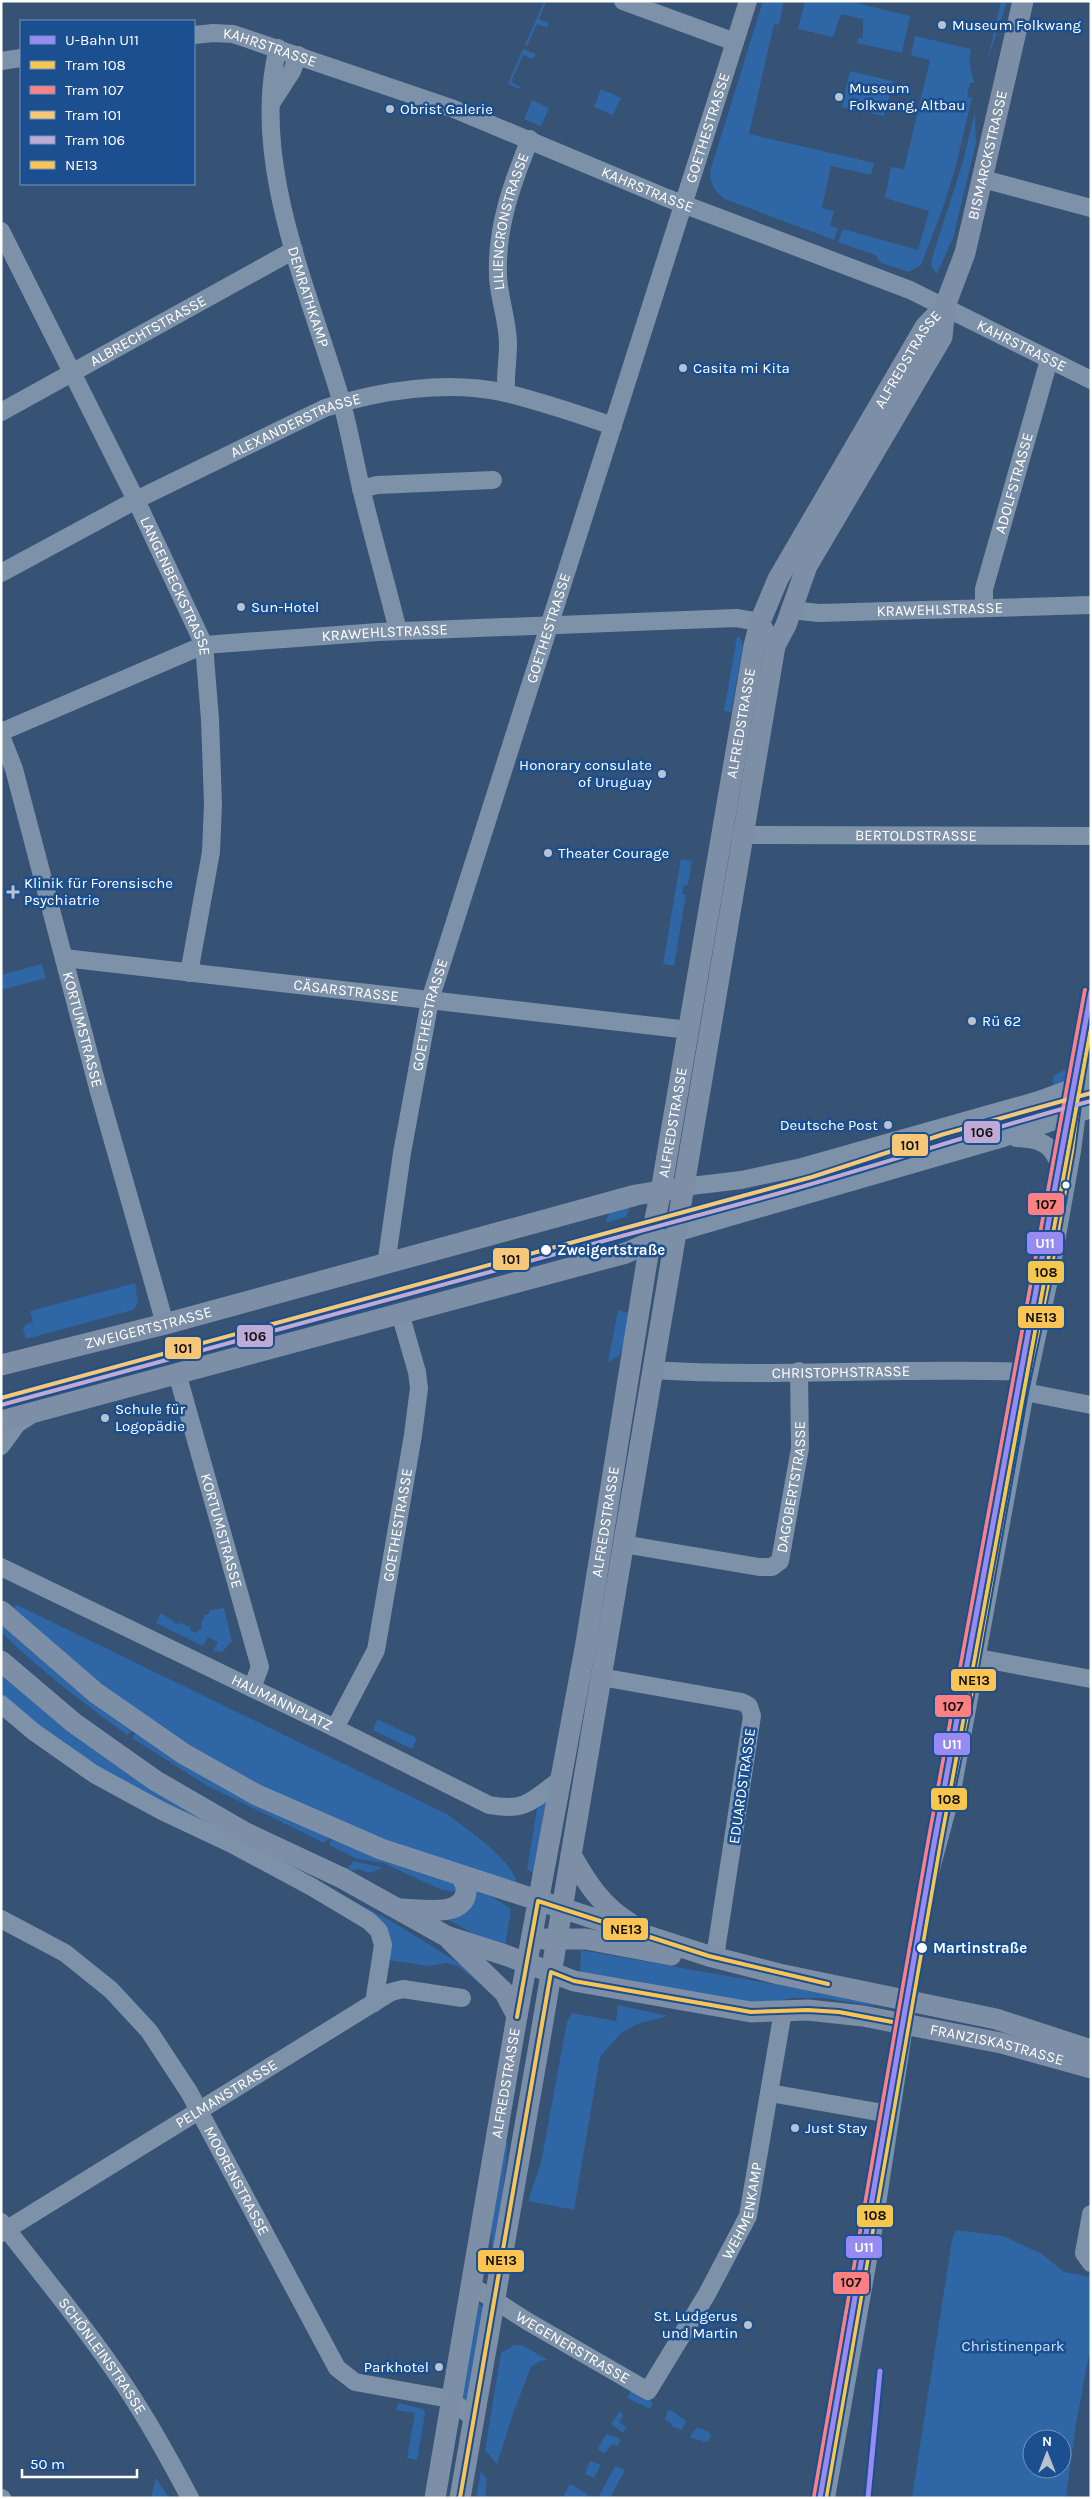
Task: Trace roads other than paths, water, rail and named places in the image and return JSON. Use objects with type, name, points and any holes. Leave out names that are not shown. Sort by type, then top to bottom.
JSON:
[{"type":"main road","name":"BISMARCKSTRASSE","points":[[945,306],[965,253],[1023,1]]},
{"type":"main road","name":"ALFREDSTRASSE","points":[[460,2498],[562,1909],[675,1233],[715,1010],[741,835],[775,646],[786,625],[807,566],[942,337],[945,306]]},
{"type":"main road","name":"ALFREDSTRASSE","points":[[435,2498],[450,2399],[472,2286],[517,2016],[586,1643],[650,1242],[661,1191],[733,763],[760,622],[778,579],[915,344],[925,327],[945,306]]},
{"type":"main road","name":"ZWEIGERTSTRASSE","points":[[1,1365],[386,1265],[636,1196],[683,1187]]},
{"type":"main road","points":[[1,1421],[626,1253],[675,1233]]},
{"type":"main road","points":[[1,1611],[96,1693],[147,1729],[209,1768],[257,1795],[334,1830],[381,1849],[712,1957],[778,1974],[907,2000]]},
{"type":"main road","points":[[1,1661],[74,1723],[156,1781],[246,1833],[342,1878],[401,1909],[446,1936],[505,1993],[517,2016]]},
{"type":"main road","points":[[571,1855],[592,1890],[610,1910],[655,1938]]},
{"type":"main road","points":[[401,1909],[446,1909],[459,1905],[466,1896],[466,1887],[460,1875]]},
{"type":"main road","points":[[446,1936],[528,1957],[551,1972],[574,1981],[751,2012],[839,2012],[903,2024]]},
{"type":"main road","points":[[528,1957],[542,1939],[556,1938],[586,1939],[684,1956],[712,1957]]},
{"type":"main road","name":"FRANZISKASTRASSE","points":[[907,2000],[996,2019],[1091,2050]]},
{"type":"main road","name":"FRANZISKASTRASSE","points":[[903,2024],[1001,2042],[1091,2068]]},
{"type":"street","points":[[623,1],[735,42]]},
{"type":"street","name":"GOETHESTRASSE","points":[[386,1265],[408,1116],[430,1000],[748,1]]},
{"type":"street","name":"KAHRSTRASSE","points":[[195,35],[233,34],[454,108],[683,204],[907,288],[1091,380]]},
{"type":"street","name":"DEMRATHKAMP","points":[[278,48],[274,66],[270,135],[273,167],[294,250],[342,403],[398,631]]},
{"type":"street","name":"DEMRATHKAMP","points":[[272,102],[292,71],[298,55]]},
{"type":"street","points":[[1,61],[20,58]]},
{"type":"street","name":"LILIENCRONSTRASSE","points":[[506,393],[508,344],[498,278],[499,240],[508,200],[530,139]]},
{"type":"street","points":[[983,179],[1091,208]]},
{"type":"street","name":"LANGENBECKSTRASSE","points":[[1,230],[136,500],[204,645],[210,718],[213,804],[211,852],[189,973]]},
{"type":"street","name":"ALBRECHTSTRASSE","points":[[1,412],[294,250]]},
{"type":"street","name":"ADOLFSTRASSE","points":[[984,608],[984,589],[1049,360]]},
{"type":"street","name":"ALEXANDERSTRASSE","points":[[1,573],[136,500],[325,408],[342,403],[417,389],[460,388],[506,393],[613,426]]},
{"type":"street","points":[[362,489],[377,485],[493,480]]},
{"type":"street","name":"KRAWEHLSTRASSE","points":[[790,610],[819,612],[1091,606]]},
{"type":"street","name":"KRAWEHLSTRASSE","points":[[1,734],[204,645],[398,631],[736,618],[760,622]]},
{"type":"street","points":[[760,622],[775,646]]},
{"type":"street","name":"KORTUMSTRASSE","points":[[1,734],[14,769],[164,1324]]},
{"type":"street","name":"BERTOLDSTRASSE","points":[[741,835],[1091,836]]},
{"type":"street","name":"CÄSARSTRASSE","points":[[64,958],[688,1030]]},
{"type":"street","points":[[826,2498],[872,2240],[903,2024],[928,1880],[952,1791],[978,1658],[1024,1392],[1050,1270],[1066,1181],[1084,1111],[1090,1012]]},
{"type":"street","name":"ZWEIGERTSTRASSE","points":[[683,1187],[741,1180],[802,1168],[1039,1100],[1085,1083]]},
{"type":"street","points":[[675,1233],[1003,1138],[1084,1111]]},
{"type":"street","points":[[1003,1138],[1041,1141],[1057,1158],[1066,1181]]},
{"type":"street","name":"GOETHESTRASSE","points":[[335,1728],[376,1650],[413,1435],[419,1388],[417,1372],[400,1313]]},
{"type":"street","name":"CHRISTOPHSTRASSE","points":[[652,1370],[955,1369],[1029,1372]]},
{"type":"street","name":"DAGOBERTSTRASSE","points":[[623,1544],[759,1567],[772,1567],[780,1561],[800,1448],[799,1371]]},
{"type":"street","name":"KORTUMSTRASSE","points":[[177,1373],[260,1666],[252,1688]]},
{"type":"street","points":[[1024,1392],[1091,1405]]},
{"type":"street","points":[[1,1446],[17,1424],[35,1412]]},
{"type":"street","name":"HAUMANNPLATZ","points":[[1,1567],[335,1728],[489,1806],[509,1808],[529,1803],[561,1779]]},
{"type":"street","points":[[978,1658],[1091,1679]]},
{"type":"street","name":"EDUARDSTRASSE","points":[[601,1677],[742,1702],[749,1706],[752,1716],[741,1796],[712,1957]]},
{"type":"street","points":[[1,1704],[34,1732],[94,1774],[162,1811],[230,1843],[312,1886],[374,1925],[382,1938],[383,1945],[374,2003]]},
{"type":"street","name":"MOORENSTRASSE","points":[[1,1919],[65,1953],[111,1990],[149,2031],[199,2112],[337,2368],[355,2382],[450,2399],[473,2418]]},
{"type":"street","name":"PELMANSTRASSE","points":[[3,2228],[199,2112],[391,1992],[402,1988],[462,1998]]},
{"type":"street","name":"WEHMENKAMP","points":[[648,2391],[706,2294],[748,2216],[783,2011]]},
{"type":"street","points":[[770,2093],[889,2114]]},
{"type":"street","points":[[1088,2260],[1085,2246],[1091,2214]]},
{"type":"street","name":"SCHÖNLEINSTRASSE","points":[[3,2228],[66,2304],[125,2386],[190,2498]]},
{"type":"street","name":"WEGENERSTRASSE","points":[[472,2286],[557,2339],[648,2391]]},
{"type":"tram line","name":"107","points":[[814,2497],[928,1843],[1085,990]]},
{"type":"tram line","name":"108","points":[[826,2498],[940,1845],[1091,1027]]},
{"type":"tram line","name":"101","points":[[1,1398],[812,1177],[944,1134],[1091,1093]]},
{"type":"tram line","name":"106","points":[[1,1405],[780,1193],[1091,1101]]},
{"type":"tram line","points":[[860,1162],[911,1152]]},
{"type":"metro line","name":"U11","points":[[820,2498],[934,1844],[1091,992]]},
{"type":"metro line","name":"U11","points":[[868,2498],[880,2371]]},
{"type":"place","name":"Museum Folkwang","points":[[942,25]]},
{"type":"place","name":"Museum Folkwang, Altbau","points":[[839,97]]},
{"type":"place","name":"Obrist Galerie","points":[[390,109]]},
{"type":"place","name":"Casita mi Kita","points":[[683,368]]},
{"type":"place","name":"Sun-Hotel","points":[[241,607]]},
{"type":"place","name":"Honorary consulate of Uruguay","points":[[662,774]]},
{"type":"place","name":"Theater Courage","points":[[548,853]]},
{"type":"place","name":"Klinik für Forensische Psychiatrie","points":[[13,892]]},
{"type":"place","name":"Rü 62","points":[[972,1021]]},
{"type":"place","name":"Deutsche Post","points":[[888,1125]]},
{"type":"place","name":"Zweigertstraße","points":[[546,1250]]},
{"type":"place","name":"Schule für Logopädie","points":[[105,1418]]},
{"type":"place","name":"Martinstraße","points":[[922,1948]]},
{"type":"place","name":"Just Stay","points":[[795,2128]]},
{"type":"place","name":"St. Ludgerus und Martin","points":[[748,2325]]},
{"type":"place","name":"Parkhotel","points":[[439,2367]]},
{"type":"park label","name":"Christinenpark","points":[[1013,2346]]}]
